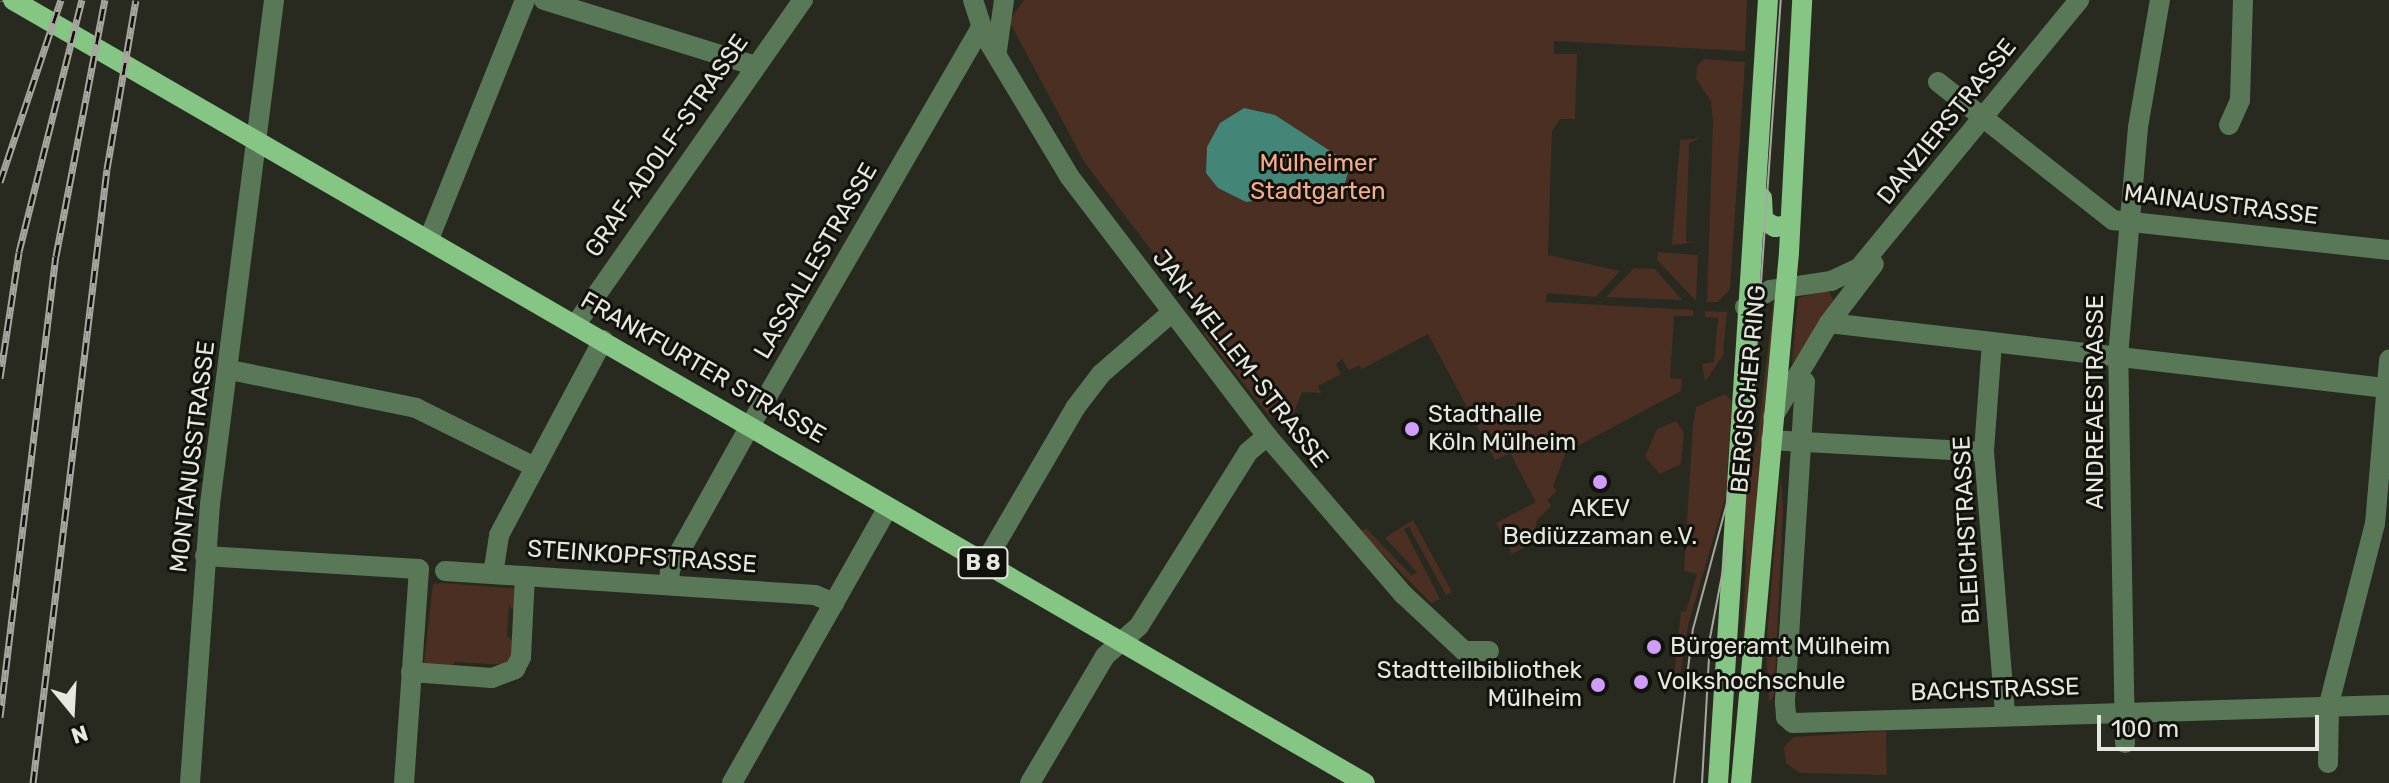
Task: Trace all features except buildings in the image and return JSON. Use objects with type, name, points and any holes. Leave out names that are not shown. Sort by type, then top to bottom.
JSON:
[{"type":"main road","name":"FRANKFURTER STRASSE","points":[[13,0],[259,139],[984,564],[1365,783]]},
{"type":"main road","points":[[1768,0],[1759,167],[1763,220],[1775,227],[1790,225]]},
{"type":"main road","name":"BERGISCHER RING","points":[[1741,783],[1789,252],[1802,0]]},
{"type":"main road","name":"BERGISCHER RING","points":[[1718,783],[1728,688],[1745,307],[1759,167]]},
{"type":"main road","points":[[1745,743],[1759,783]]},
{"type":"street","name":"MONTANUSSTRASSE","points":[[190,783],[205,556],[274,0]]},
{"type":"street","points":[[429,239],[525,0]]},
{"type":"street","points":[[544,0],[756,66]]},
{"type":"street","name":"GRAF-ADOLF-STRASSE","points":[[576,324],[803,0]]},
{"type":"street","name":"JAN-WELLEM-STRASSE","points":[[973,0],[981,28],[997,50],[1069,176],[1170,314],[1267,436],[1404,595],[1464,651],[1489,651]]},
{"type":"street","points":[[980,0],[995,0]]},
{"type":"street","points":[[968,50],[985,45],[997,50],[1004,0]]},
{"type":"street","name":"ANDREAESTRASSE","points":[[2125,743],[2118,356],[2128,224],[2160,0]]},
{"type":"street","points":[[2229,125],[2240,100],[2243,0]]},
{"type":"street","name":"DANZIERSTRASSE","points":[[1745,307],[1770,290],[1827,282],[1859,268],[1985,117],[2067,4]]},
{"type":"street","name":"LASSALLESTRASSE","points":[[669,584],[670,569],[750,426],[981,28]]},
{"type":"street","name":"MAINAUSTRASSE","points":[[1938,82],[2105,214],[2128,224],[2389,250]]},
{"type":"street","name":"DANZIERSTRASSE","points":[[1773,417],[1829,323],[1880,256],[1886,239]]},
{"type":"street","points":[[1789,252],[1797,269],[1827,282]]},
{"type":"street","points":[[984,564],[1075,408],[1101,374],[1170,314]]},
{"type":"street","points":[[1829,323],[2386,388]]},
{"type":"street","points":[[493,574],[499,535],[603,340]]},
{"type":"street","name":"BLEICHSTRASSE","points":[[1992,342],[1984,452],[2005,714]]},
{"type":"street","points":[[2328,763],[2329,704],[2382,520],[2389,360]]},
{"type":"street","points":[[230,370],[416,408],[535,467]]},
{"type":"street","name":"BERGISCHER RING","points":[[1793,723],[1786,717],[1785,702],[1805,382],[1797,377]]},
{"type":"street","points":[[1030,783],[1105,656],[1139,626],[1248,452],[1267,436]]},
{"type":"street","points":[[1771,440],[1984,452]]},
{"type":"street","points":[[732,783],[888,507]]},
{"type":"street","points":[[205,556],[419,569],[404,783]]},
{"type":"street","name":"STEINKOPFSTRASSE","points":[[445,571],[815,595],[834,603]]},
{"type":"street","points":[[411,672],[492,678],[515,669],[521,657],[525,576]]},
{"type":"street","name":"BACHSTRASSE","points":[[1793,723],[2329,704],[2389,705]]},
{"type":"green space","name":"Mülheimer Stadtgarten","points":[[1024,0],[1747,0],[1745,51],[1554,41],[1554,54],[1577,54],[1575,119],[1560,119],[1552,131],[1548,255],[1620,271],[1596,297],[1547,293],[1546,302],[1693,310],[1693,316],[1674,316],[1670,378],[1682,379],[1681,391],[1566,452],[1553,486],[1557,491],[1547,500],[1551,506],[1537,520],[1533,543],[1512,554],[1496,523],[1536,502],[1510,453],[1495,460],[1428,334],[1362,369],[1359,365],[1349,370],[1342,359],[1336,364],[1341,374],[1318,386],[1321,393],[1302,392],[1289,425],[1277,412],[1271,418],[1204,334],[1208,325],[1085,163],[1009,21]]},
{"type":"green space","points":[[1704,59],[1745,62],[1730,289],[1718,302],[1707,302],[1713,121],[1711,101],[1696,79],[1697,66]]},
{"type":"green space","points":[[1701,138],[1689,143],[1686,242],[1698,242],[1672,245],[1680,140]]},
{"type":"green space","points":[[1658,252],[1698,255],[1696,301],[1657,260]]},
{"type":"green space","points":[[1634,268],[1655,269],[1682,300],[1606,297]]},
{"type":"green space","points":[[1827,289],[1835,303],[1792,364],[1798,298]]},
{"type":"green space","points":[[1774,295],[1777,297],[1741,682],[1746,554],[1742,504],[1758,436]]},
{"type":"green space","points":[[1705,311],[1727,312],[1723,355],[1705,382],[1702,364],[1714,362],[1718,318],[1705,317]]},
{"type":"green space","points":[[1725,394],[1732,401],[1726,495],[1688,625],[1680,676],[1674,675],[1681,611],[1686,612],[1697,574],[1684,571],[1696,407]]},
{"type":"green space","points":[[1676,421],[1684,432],[1681,464],[1660,474],[1645,457],[1657,429]]},
{"type":"green space","points":[[1781,475],[1783,510],[1774,696],[1769,702],[1766,648]]},
{"type":"green space","points":[[1413,520],[1452,592],[1446,595],[1409,527],[1404,529],[1440,599],[1431,603],[1361,532],[1366,528],[1412,576],[1417,572],[1385,538]]},
{"type":"green space","points":[[433,584],[521,589],[520,616],[509,606],[507,636],[519,646],[509,665],[455,662],[448,670],[424,664]]},
{"type":"green space","points":[[1886,731],[1887,775],[1800,773],[1786,763],[1784,747],[1794,737]]},
{"type":"water","points":[[1244,108],[1275,115],[1341,158],[1349,169],[1341,197],[1306,193],[1246,202],[1218,188],[1206,173],[1207,147],[1220,123]]},
{"type":"tram line","points":[[1674,783],[1693,629],[1752,411],[1781,0]]},
{"type":"tram line","points":[[1702,783],[1710,638],[1727,549]]},
{"type":"railway","points":[[0,182],[61,0]]},
{"type":"railway","points":[[0,378],[19,252],[82,0]]},
{"type":"railway","points":[[0,717],[56,256],[105,0]]},
{"type":"railway","points":[[33,783],[107,169],[136,0]]},
{"type":"place","name":"Stadthalle Köln Mülheim","points":[[1412,429]]},
{"type":"place","name":"AKEV Bediüzzaman e.V.","points":[[1600,482]]},
{"type":"place","name":"Bürgeramt Mülheim","points":[[1654,647]]},
{"type":"place","name":"Volkshochschule","points":[[1641,682]]},
{"type":"place","name":"Stadtteilbibliothek Mülheim","points":[[1598,685]]}]
